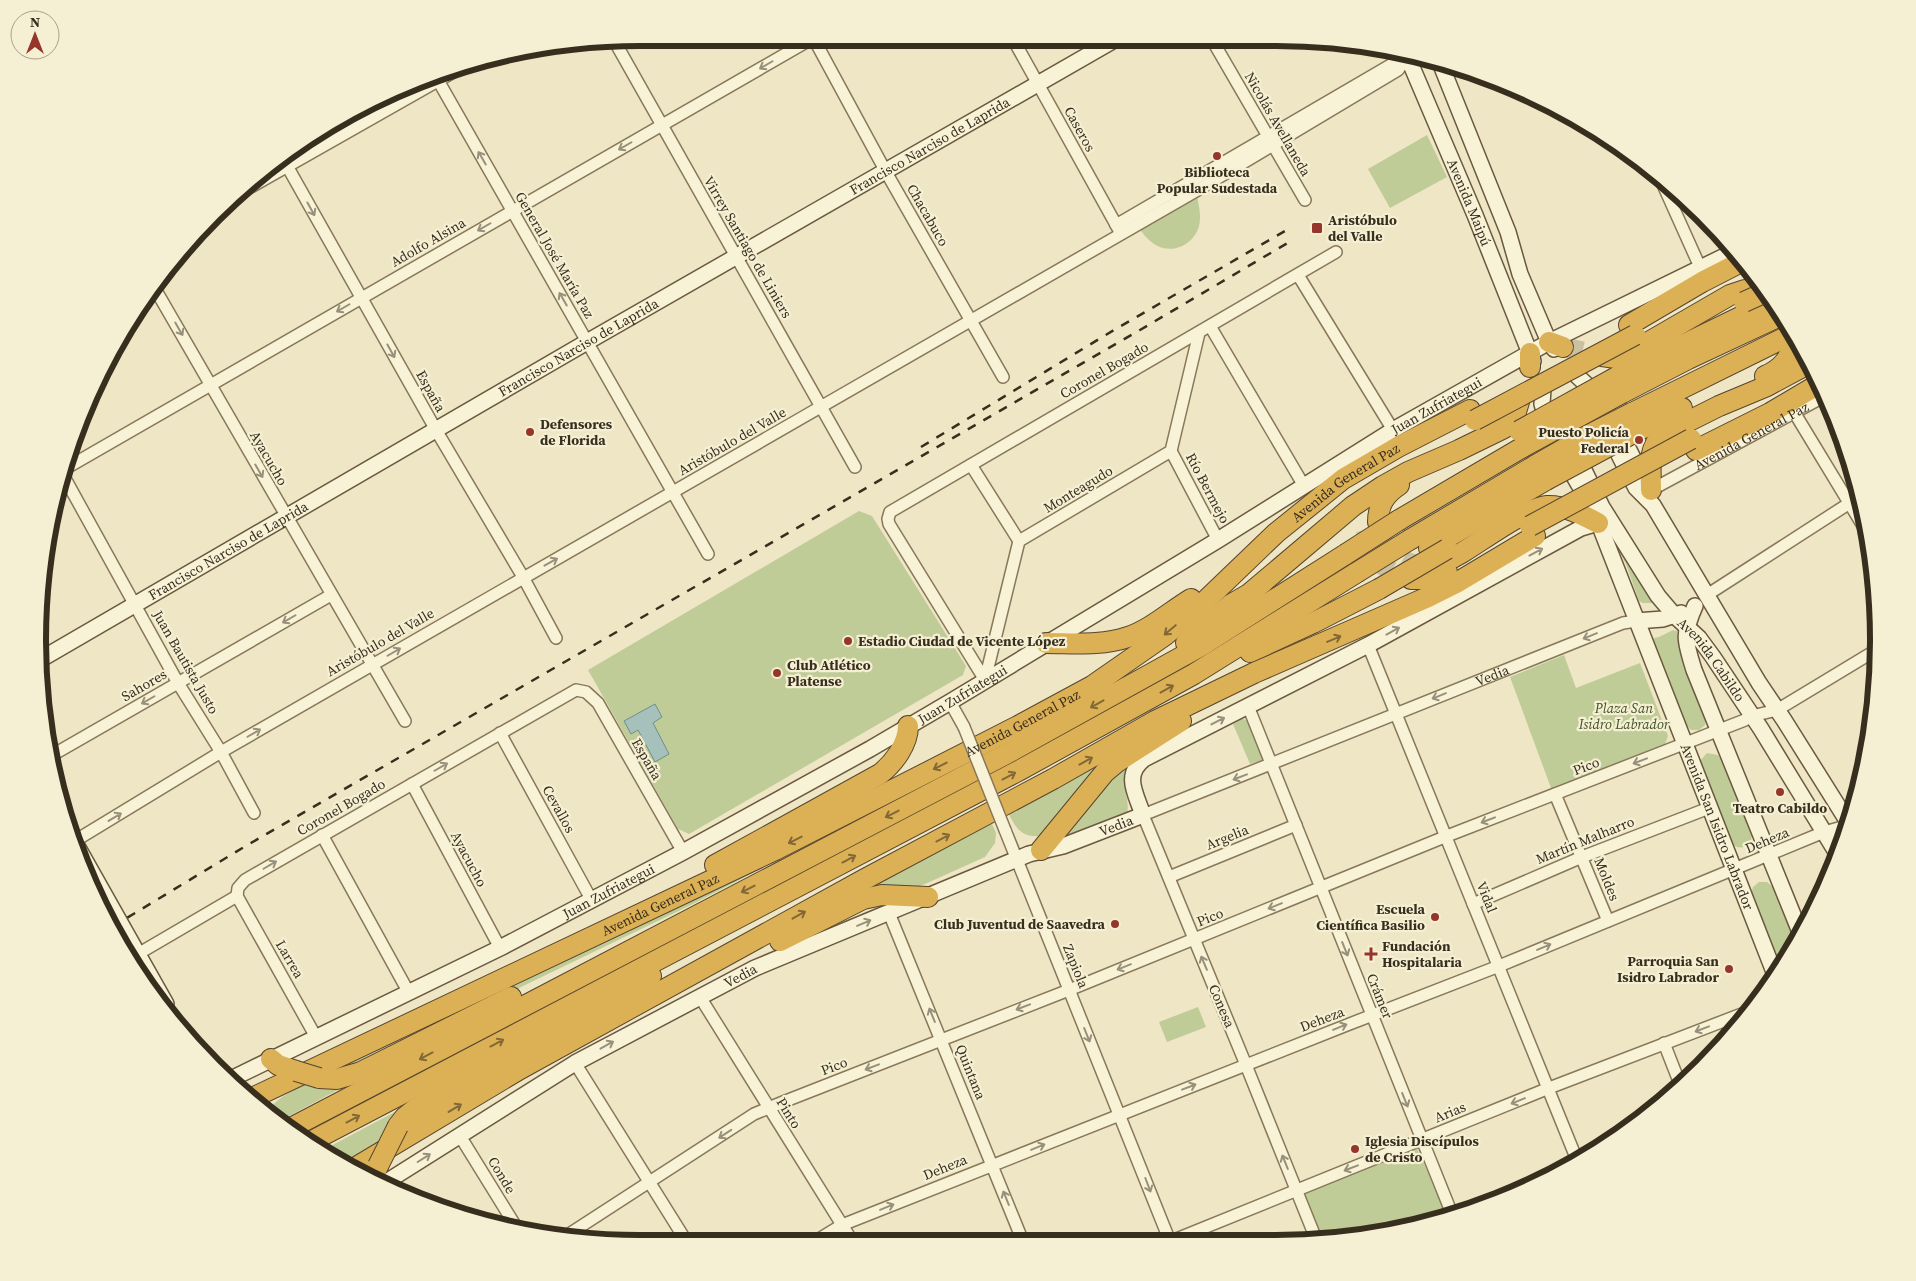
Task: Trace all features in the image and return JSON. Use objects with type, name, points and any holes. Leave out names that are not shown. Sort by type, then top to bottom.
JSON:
[{"type":"highway","name":"Avenida General Paz","points":[[257,1094],[297,1073],[776,850],[1092,686],[1164,636],[1202,604],[1293,518],[1343,479],[1398,448],[1472,415],[1632,330],[1708,278],[1735,265]]},
{"type":"highway","points":[[1597,360],[1608,367],[1627,364],[1754,300],[1743,279],[1730,282],[1632,330]]},
{"type":"highway","name":"Avenida General Paz","points":[[297,1125],[1010,752],[1140,681],[1201,646],[1346,554],[1521,439],[1618,386],[1754,300],[1768,308]]},
{"type":"highway","points":[[1627,434],[1765,346],[1790,343]]},
{"type":"highway","points":[[1435,555],[1585,437],[1627,434],[1681,408],[1776,371],[1786,360],[1793,348]]},
{"type":"highway","points":[[1778,380],[1794,365],[1795,353]]},
{"type":"highway","points":[[1650,497],[1652,450],[1657,440],[1663,434],[1802,367]]},
{"type":"highway","points":[[1693,445],[1808,377]]},
{"type":"highway","name":"Avenida General Paz","points":[[361,1164],[520,1069],[1181,708],[1458,582],[1533,531],[1693,445],[1770,413],[1813,388]]},
{"type":"highway","points":[[1140,681],[1230,605],[1249,594],[1354,506],[1408,472],[1504,428],[1514,418],[1519,402]]},
{"type":"highway","points":[[1230,605],[1242,587],[1348,495],[1404,457],[1472,415]]},
{"type":"highway","points":[[1383,486],[1373,498],[1368,510],[1372,526],[1385,496],[1408,480],[1474,454],[1521,439]]},
{"type":"highway","points":[[1194,674],[1313,623],[1369,582],[1411,539],[1541,473]]},
{"type":"highway","points":[[316,1139],[1020,770],[1194,674],[1369,582],[1435,555],[1526,502],[1542,497],[1556,497],[1569,502],[1592,519]]},
{"type":"highway","points":[[1411,579],[1436,577],[1533,531]]},
{"type":"highway","points":[[1046,642],[1098,643],[1127,637],[1139,632],[1196,595],[1257,550]]},
{"type":"highway","points":[[1041,850],[1092,787],[1118,762],[1188,717],[1289,658]]},
{"type":"highway","points":[[600,932],[668,890],[880,774],[894,761],[906,739],[908,726]]},
{"type":"highway","points":[[634,1006],[726,968],[863,898],[882,895],[928,896]]},
{"type":"highway","points":[[379,1173],[398,1126],[415,1108],[626,993],[729,923]]},
{"type":"highway","points":[[271,1059],[278,1065],[297,1073],[319,1078],[337,1079],[361,1072],[575,966],[656,937]]},
{"type":"highway","points":[[266,1101],[297,1073]]},
{"type":"street","name":"Adolfo Alsina","points":[[73,464],[799,46]]},
{"type":"street","name":"Chacabuco","points":[[818,46],[886,172],[1003,377]]},
{"type":"street","name":"Caseros","points":[[1017,46],[1119,229]]},
{"type":"street","name":"Francisco Narciso de Laprida","points":[[47,656],[587,342],[1104,46]]},
{"type":"street","name":"Nicolás Avellaneda","points":[[1216,46],[1305,200]]},
{"type":"street","name":"Virrey Santiago de Liniers","points":[[618,47],[855,467]]},
{"type":"street","name":"Aristóbulo del Valle","points":[[79,835],[971,320],[1119,229],[1196,192],[1270,140],[1398,70],[1407,61]]},
{"type":"street","name":"Avenida Maipú","points":[[1410,62],[1475,215],[1532,362]]},
{"type":"street","name":"Avenida Maipú","points":[[1442,70],[1508,232],[1520,274],[1557,347]]},
{"type":"street","name":"General José María Paz","points":[[438,82],[708,554]]},
{"type":"street","points":[[299,154],[410,92]]},
{"type":"street","name":"España","points":[[286,164],[360,298],[523,577],[556,638]]},
{"type":"street","points":[[1667,194],[1700,267]]},
{"type":"street","name":"Coronel Bogado","points":[[985,680],[889,524],[888,516],[890,512],[1298,276],[1336,252]]},
{"type":"street","name":"Juan Zufriategui","points":[[237,1076],[500,948],[683,852],[950,702],[1046,642],[1218,540],[1392,430],[1532,362],[1700,267],[1727,255]]},
{"type":"street","points":[[1298,276],[1392,430]]},
{"type":"street","name":"Ayacucho","points":[[158,294],[405,721]]},
{"type":"street","points":[[1210,326],[1304,486]]},
{"type":"street","points":[[1171,451],[1199,333]]},
{"type":"street","points":[[1574,373],[1586,387]]},
{"type":"street","points":[[1542,389],[1542,404],[1548,408]]},
{"type":"street","name":"Avenida General Paz","points":[[1650,497],[1794,412],[1819,400]]},
{"type":"street","points":[[1794,412],[1852,497]]},
{"type":"street","name":"Avenida Cabildo","points":[[1627,434],[1627,470],[1636,488],[1650,497]]},
{"type":"street","name":"Avenida Cabildo","points":[[1627,434],[1633,458],[1650,497],[1754,676],[1778,710],[1843,815]]},
{"type":"street","name":"Río Bermejo","points":[[1171,451],[1218,540]]},
{"type":"street","name":"Monteagudo","points":[[1019,541],[1171,451]]},
{"type":"street","points":[[971,465],[1019,541],[985,680]]},
{"type":"street","name":"Avenida Cabildo","points":[[1636,621],[1592,519],[1594,511],[1576,468],[1658,596],[1713,656],[1833,846]]},
{"type":"street","name":"Juan Bautista Justo","points":[[67,483],[178,683],[221,752],[254,814]]},
{"type":"street","name":"Vedia","points":[[382,1175],[460,1136],[575,1063],[768,962],[1016,859],[1041,850],[1063,846],[1143,815],[1624,623],[1675,616],[1695,606],[1707,595],[1853,501]]},
{"type":"street","points":[[1248,706],[1368,645],[1581,528],[1592,519]]},
{"type":"street","name":"Sahores","points":[[57,752],[331,595]]},
{"type":"street","points":[[1695,606],[1687,626],[1685,641],[1694,670],[1717,731],[1797,925]]},
{"type":"street","name":"Avenida San Isidro Labrador","points":[[1636,621],[1772,967]]},
{"type":"street","name":"Vidal","points":[[1368,645],[1575,1154]]},
{"type":"street","name":"Pico","points":[[574,1231],[754,1114],[1069,990],[1447,836],[1752,716],[1778,710],[1869,653]]},
{"type":"street","points":[[1694,670],[1700,661],[1713,656]]},
{"type":"street","name":"España","points":[[576,690],[586,692],[598,703],[683,852]]},
{"type":"street","name":"Coronel Bogado","points":[[136,955],[237,896],[241,882],[576,690]]},
{"type":"street","name":"Zapiola","points":[[950,702],[964,727],[1120,1114],[1165,1235]]},
{"type":"street","name":"Crámer","points":[[1248,706],[1450,1208]]},
{"type":"street","name":"Conesa","points":[[1248,706],[1144,759],[1136,765],[1132,772],[1132,782],[1143,815],[1313,1233]]},
{"type":"street","name":"Cevallos","points":[[500,733],[591,899]]},
{"type":"street","name":"Ayacucho","points":[[412,784],[500,948]]},
{"type":"street","name":"Moldes","points":[[1556,794],[1608,921]]},
{"type":"street","name":"Martín Malharro","points":[[1473,904],[1582,857],[1709,808]]},
{"type":"street","name":"Argelia","points":[[1169,877],[1296,826]]},
{"type":"street","name":"Deheza","points":[[825,1235],[842,1225],[1499,966],[1824,832],[1839,828]]},
{"type":"street","points":[[322,835],[409,993]]},
{"type":"street","name":"Larrea","points":[[237,896],[316,1037]]},
{"type":"street","name":"Quintana","points":[[889,912],[1020,1235]]},
{"type":"street","name":"Pinto","points":[[700,997],[848,1235]]},
{"type":"street","name":"Arias","points":[[1187,1235],[1549,1088],[1735,1017]]},
{"type":"street","points":[[1664,1043],[1677,1078]]},
{"type":"street","points":[[575,1063],[682,1235]]},
{"type":"street","name":"Conde","points":[[460,1136],[512,1220]]},
{"type":"green space","points":[[1427,135],[1447,177],[1390,208],[1368,169]]},
{"type":"green space","points":[[1196,191],[1200,222],[1194,236],[1186,244],[1169,249],[1159,247],[1148,239],[1137,225]]},
{"type":"green space","name":"Club Atlético Platense","points":[[859,511],[872,516],[966,666],[963,675],[689,834],[678,829],[588,670]]},
{"type":"green space","points":[[1605,524],[1655,603],[1639,601],[1626,564]]},
{"type":"green space","points":[[1673,630],[1677,631],[1683,660],[1706,720],[1705,725],[1699,730],[1691,730],[1685,724],[1652,640]]},
{"type":"green space","name":"Plaza San Isidro Labrador","points":[[1564,655],[1576,688],[1640,663],[1668,736],[1665,744],[1551,788],[1510,677]]},
{"type":"green space","points":[[1170,719],[1040,836],[1024,834],[1014,824],[1009,814]]},
{"type":"green space","points":[[1242,719],[1248,720],[1263,755],[1263,760],[1250,764],[1233,724]]},
{"type":"green space","points":[[1707,753],[1718,755],[1722,761],[1752,832],[1751,840],[1746,846],[1739,847],[1731,844],[1699,762]]},
{"type":"green space","points":[[1133,757],[1125,778],[1127,814],[1067,838],[1062,837],[1077,813]]},
{"type":"green space","points":[[992,824],[996,833],[995,843],[985,857],[925,884],[751,948]]},
{"type":"green space","points":[[832,831],[691,905],[378,1056],[328,1073],[374,1053],[521,979]]},
{"type":"green space","points":[[1759,882],[1767,882],[1773,887],[1793,933],[1777,959],[1751,894],[1753,887]]},
{"type":"green space","points":[[1198,1007],[1206,1027],[1167,1042],[1159,1022]]},
{"type":"green space","points":[[360,1078],[286,1117],[271,1106],[309,1081]]},
{"type":"green space","points":[[423,1097],[386,1139],[351,1159],[329,1147]]},
{"type":"green space","points":[[1417,1148],[1444,1210],[1353,1230],[1320,1233],[1303,1194]]},
{"type":"water","points":[[655,704],[662,717],[653,723],[669,754],[655,762],[638,730],[631,734],[624,721]]},
{"type":"tunnel","points":[[1563,347],[1602,356]]},
{"type":"tunnel","points":[[1366,530],[1375,556],[1380,562],[1393,572],[1411,579]]},
{"type":"tunnel","points":[[1382,539],[1390,551],[1401,559],[1428,567]]},
{"type":"railway","points":[[921,447],[1114,330],[1285,231]]},
{"type":"railway","points":[[118,923],[244,847],[1291,241]]},
{"type":"place","name":"Biblioteca Popular Sudestada","points":[[1217,156]]},
{"type":"place","name":"Aristóbulo del Valle","points":[[1317,228]]},
{"type":"place","name":"Defensores de Florida","points":[[530,432]]},
{"type":"place","name":"Puesto Policía Federal","points":[[1639,440]]},
{"type":"place","name":"Estadio Ciudad de Vicente López","points":[[848,641]]},
{"type":"place","name":"Club Atlético Platense","points":[[777,673]]},
{"type":"place","name":"Teatro Cabildo","points":[[1780,792]]},
{"type":"place","name":"Escuela Científica Basilio","points":[[1435,917]]},
{"type":"place","name":"Club Juventud de Saavedra","points":[[1115,924]]},
{"type":"place","name":"Fundación Hospitalaria","points":[[1371,954]]},
{"type":"place","name":"Parroquia San Isidro Labrador","points":[[1729,969]]},
{"type":"place","name":"Iglesia Discípulos de Cristo","points":[[1355,1149]]}]
